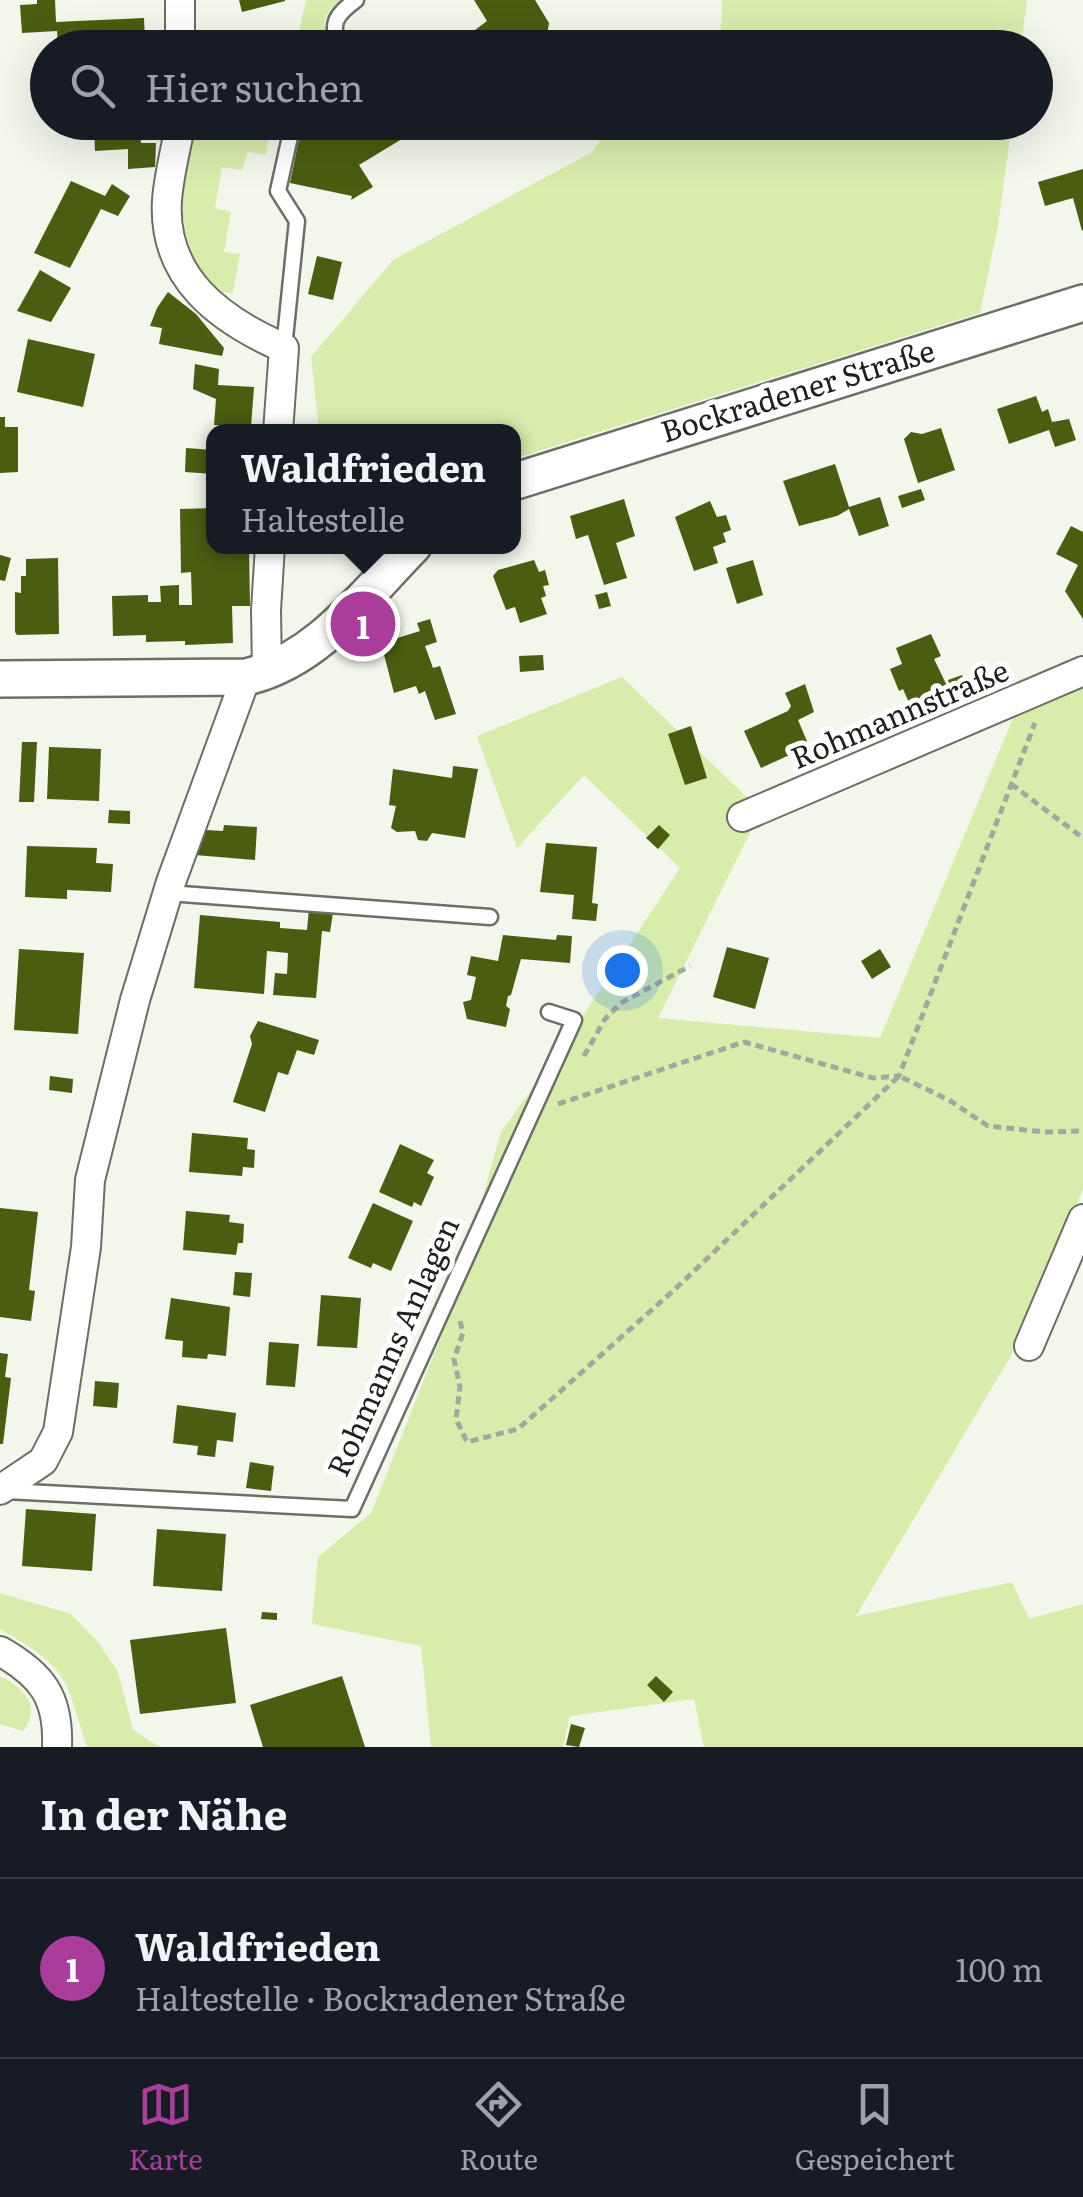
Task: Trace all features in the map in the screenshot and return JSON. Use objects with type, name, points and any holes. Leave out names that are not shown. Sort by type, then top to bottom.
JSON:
[{"type":"street","points":[[180,0],[180,30]]},
{"type":"street","points":[[178,140],[167,201],[178,264],[194,290],[243,330],[284,348],[279,424]]},
{"type":"street","name":"Bockradener Straße","points":[[521,479],[1083,303]]},
{"type":"street","points":[[0,1490],[43,1461],[58,1432],[86,1247],[90,1180],[135,1000],[168,892],[257,674],[270,554]]},
{"type":"street","points":[[0,679],[257,674],[312,648],[405,554]]},
{"type":"street","name":"Rohmannstraße","points":[[742,818],[1083,671]]},
{"type":"street","points":[[1029,1346],[1083,1219]]},
{"type":"street","points":[[0,1651],[39,1677],[50,1695],[58,1747]]},
{"type":"lane","points":[[335,30],[336,15],[356,0]]},
{"type":"lane","points":[[284,348],[297,220],[278,191],[289,140]]},
{"type":"lane","points":[[168,892],[490,917]]},
{"type":"lane","name":"Rohmanns Anlagen","points":[[0,1490],[352,1509],[574,1020],[549,1012]]},
{"type":"path","points":[[452,1284],[463,1333],[454,1359],[460,1387],[456,1419],[466,1442],[518,1429],[687,1277],[899,1076],[1033,728]]},
{"type":"path","points":[[1011,784],[1083,838]]},
{"type":"path","points":[[581,1061],[605,1018],[621,1003],[690,966]]},
{"type":"path","points":[[528,1116],[744,1042],[872,1078],[899,1076],[949,1100],[988,1126],[1083,1132]]},
{"type":"green space","points":[[306,0],[341,0],[330,10],[326,30],[299,30]]},
{"type":"green space","points":[[722,0],[1027,0],[1023,30],[721,30]]},
{"type":"green space","points":[[191,140],[268,140],[266,155],[248,152],[242,170],[222,167],[215,208],[231,212],[224,252],[240,254],[233,293],[217,292],[192,252],[183,211]]},
{"type":"green space","points":[[600,140],[1010,140],[998,226],[980,313],[521,456],[521,424],[318,424],[311,357],[393,260],[592,152]]},
{"type":"green space","points":[[622,677],[761,811],[658,1018],[880,1038],[1013,718],[1083,686],[1083,1189],[1015,1349],[856,1616],[1012,1582],[1029,1619],[1083,1604],[1083,1747],[704,1747],[694,1699],[570,1716],[563,1747],[431,1747],[421,1646],[312,1624],[318,1557],[371,1513],[448,1319],[501,1132],[565,1043],[680,868],[584,775],[517,848],[477,736]]},
{"type":"green space","points":[[0,1593],[71,1614],[98,1642],[118,1672],[133,1730],[160,1747],[87,1747],[61,1676],[39,1654],[0,1629]]},
{"type":"green space","points":[[0,1676],[23,1692],[31,1705],[29,1722],[23,1731],[0,1724]]},
{"type":"building","points":[[37,0],[55,0],[56,22],[144,18],[145,30],[22,33],[20,5],[37,4]]},
{"type":"building","points":[[239,0],[285,0],[285,1],[242,12]]},
{"type":"building","points":[[474,0],[535,0],[549,23],[548,30],[475,30],[487,21]]},
{"type":"building","points":[[95,140],[156,143],[155,167],[128,169],[128,149],[95,151]]},
{"type":"building","points":[[299,140],[400,140],[359,165],[373,187],[351,200],[352,196],[290,183]]},
{"type":"building","points":[[1083,169],[1082,231],[1073,198],[1045,206],[1038,182]]},
{"type":"building","points":[[71,181],[105,196],[112,184],[130,196],[118,216],[101,209],[70,268],[34,253]]},
{"type":"building","points":[[317,256],[342,262],[333,300],[308,294]]},
{"type":"building","points":[[40,270],[71,288],[51,322],[17,311]]},
{"type":"building","points":[[168,292],[196,314],[224,348],[222,356],[159,344],[162,328],[150,326]]},
{"type":"building","points":[[28,339],[95,354],[83,407],[17,392]]},
{"type":"building","points":[[195,364],[219,369],[218,385],[254,387],[251,424],[214,424],[216,399],[193,389]]},
{"type":"building","points":[[1036,396],[1042,412],[1048,409],[1052,422],[1069,419],[1076,440],[1055,447],[1049,430],[1009,444],[997,409]]},
{"type":"building","points":[[0,417],[5,417],[5,427],[18,427],[18,472],[0,473]]},
{"type":"building","points":[[941,428],[955,470],[918,483],[904,439],[911,432],[922,434]]},
{"type":"building","points":[[186,448],[206,449],[206,474],[185,472]]},
{"type":"building","points":[[835,464],[849,507],[880,497],[889,526],[859,536],[849,509],[799,526],[783,481]]},
{"type":"building","points":[[921,489],[925,500],[902,508],[898,496]]},
{"type":"building","points":[[624,499],[635,536],[616,543],[627,578],[604,585],[588,535],[576,539],[570,516]]},
{"type":"building","points":[[710,501],[717,517],[726,515],[731,530],[723,533],[726,542],[713,547],[718,563],[694,571],[675,517]]},
{"type":"building","points":[[206,508],[206,554],[249,554],[250,606],[232,606],[233,643],[185,645],[185,641],[146,642],[146,635],[113,636],[112,596],[148,595],[148,602],[161,602],[160,586],[179,585],[179,605],[192,605],[191,572],[181,573],[180,509]]},
{"type":"building","points":[[1071,526],[1083,532],[1083,619],[1065,591],[1078,565],[1056,554]]},
{"type":"building","points":[[0,555],[11,558],[5,581],[0,580]]},
{"type":"building","points":[[58,558],[59,634],[17,635],[15,592],[21,593],[26,559]]},
{"type":"building","points":[[534,560],[539,572],[545,570],[549,585],[543,586],[546,596],[541,598],[547,614],[520,623],[515,607],[506,610],[493,576],[498,570]]},
{"type":"building","points":[[753,560],[763,595],[737,604],[726,568]]},
{"type":"building","points":[[607,592],[611,606],[599,609],[595,595]]},
{"type":"building","points":[[430,619],[437,642],[425,646],[433,668],[440,666],[456,714],[435,720],[425,691],[419,694],[416,686],[394,693],[381,643],[420,631],[417,623]]},
{"type":"building","points":[[931,634],[941,656],[934,659],[949,690],[910,705],[890,669],[902,664],[896,648]]},
{"type":"building","points":[[543,655],[544,670],[520,672],[519,656]]},
{"type":"building","points":[[962,675],[971,697],[957,703],[948,680]]},
{"type":"building","points":[[805,684],[814,712],[798,720],[809,746],[761,768],[744,731],[788,711],[791,706],[785,693]]},
{"type":"building","points":[[691,726],[707,778],[685,785],[668,734]]},
{"type":"building","points":[[22,742],[37,742],[34,802],[19,802]]},
{"type":"building","points":[[49,747],[101,749],[99,801],[47,799]]},
{"type":"building","points":[[453,766],[478,769],[465,838],[432,833],[427,841],[418,840],[415,831],[397,832],[391,828],[396,806],[389,805],[393,769],[452,778]]},
{"type":"building","points":[[109,810],[130,811],[130,824],[108,823]]},
{"type":"building","points":[[224,825],[257,827],[255,860],[195,855],[206,830],[223,831]]},
{"type":"building","points":[[659,825],[670,835],[658,849],[646,838]]},
{"type":"building","points":[[546,843],[597,847],[592,903],[598,904],[596,921],[572,919],[574,895],[540,892]]},
{"type":"building","points":[[27,846],[97,848],[96,863],[113,864],[111,892],[67,890],[67,899],[25,897]]},
{"type":"building","points":[[309,909],[333,913],[330,932],[322,931],[316,998],[273,995],[275,973],[287,974],[288,953],[267,951],[264,994],[194,988],[200,915],[280,922],[280,928],[307,930]]},
{"type":"building","points":[[503,935],[556,940],[557,935],[572,936],[570,963],[521,959],[508,996],[506,1027],[467,1019],[463,1002],[471,1000],[476,977],[467,975],[471,956],[498,961]]},
{"type":"building","points":[[727,947],[769,958],[755,1009],[713,997]]},
{"type":"building","points":[[19,949],[84,953],[78,1034],[14,1030]]},
{"type":"building","points":[[880,949],[891,967],[872,979],[861,961]]},
{"type":"building","points":[[258,1021],[319,1040],[314,1055],[297,1050],[288,1075],[278,1072],[265,1112],[233,1102],[252,1044],[250,1036]]},
{"type":"building","points":[[50,1076],[73,1079],[72,1093],[49,1090]]},
{"type":"building","points":[[192,1133],[248,1138],[247,1149],[255,1150],[254,1168],[243,1167],[242,1176],[189,1172]]},
{"type":"building","points":[[400,1144],[434,1160],[427,1173],[434,1177],[421,1206],[414,1202],[412,1207],[379,1192]]},
{"type":"building","points":[[373,1203],[413,1221],[391,1271],[348,1258]]},
{"type":"building","points":[[0,1208],[38,1212],[29,1290],[35,1291],[31,1321],[0,1317]]},
{"type":"building","points":[[186,1211],[230,1215],[229,1222],[244,1224],[243,1243],[238,1243],[236,1255],[183,1250]]},
{"type":"building","points":[[235,1272],[252,1273],[250,1297],[233,1295]]},
{"type":"building","points":[[321,1295],[361,1298],[357,1348],[317,1346]]},
{"type":"building","points":[[171,1298],[230,1307],[226,1356],[182,1357],[183,1341],[165,1339]]},
{"type":"building","points":[[269,1342],[299,1344],[295,1387],[266,1385]]},
{"type":"building","points":[[0,1353],[8,1354],[5,1377],[11,1378],[3,1444],[0,1444]]},
{"type":"building","points":[[95,1381],[119,1383],[117,1408],[93,1406]]},
{"type":"building","points":[[177,1405],[236,1413],[233,1442],[217,1440],[215,1457],[197,1455],[198,1446],[173,1443]]},
{"type":"building","points":[[250,1462],[274,1466],[271,1491],[246,1488]]},
{"type":"building","points":[[26,1509],[96,1514],[92,1571],[22,1566]]},
{"type":"building","points":[[157,1529],[226,1534],[222,1591],[153,1586]]},
{"type":"building","points":[[262,1612],[277,1613],[277,1620],[261,1619]]},
{"type":"building","points":[[226,1628],[236,1703],[140,1714],[130,1640]]},
{"type":"building","points":[[342,1676],[365,1747],[263,1747],[250,1705]]},
{"type":"building","points":[[656,1676],[673,1692],[664,1702],[647,1685]]},
{"type":"building","points":[[571,1724],[585,1728],[579,1747],[566,1745]]},
{"type":"place","name":"Waldfrieden","points":[[363,624]]}]
